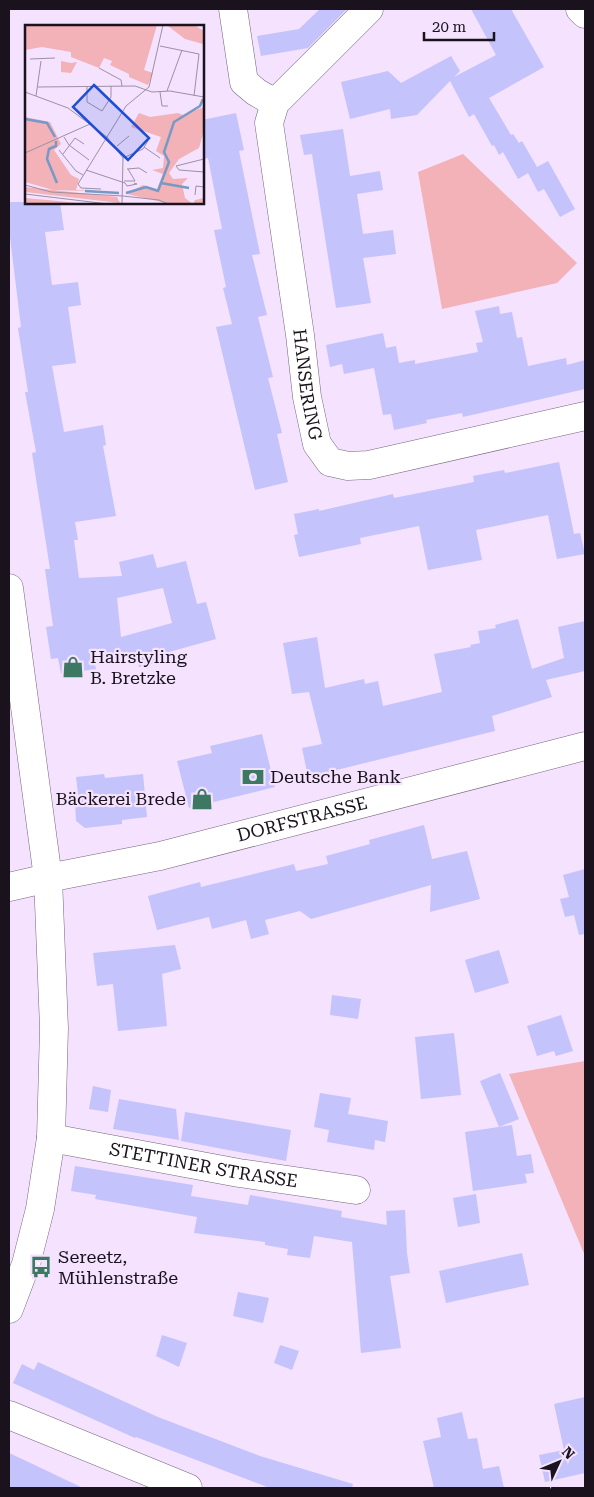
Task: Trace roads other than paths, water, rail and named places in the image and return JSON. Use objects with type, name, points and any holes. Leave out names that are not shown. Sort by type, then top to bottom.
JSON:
[{"type":"street","points":[[234,9],[244,82],[256,92],[275,103],[369,9]]},
{"type":"street","points":[[580,9],[585,14]]},
{"type":"street","name":"HANSERING","points":[[275,103],[269,123],[300,335],[307,398],[317,444],[330,462],[348,466],[369,465],[585,416]]},
{"type":"street","points":[[9,588],[48,878],[54,1028],[51,1138],[40,1209],[26,1264],[9,1309]]},
{"type":"street","name":"DORFSTRASSE","points":[[9,887],[160,856],[585,746]]},
{"type":"street","name":"STETTINER STRASSE","points":[[51,1138],[239,1173],[356,1190]]},
{"type":"street","points":[[9,1415],[188,1488]]},
{"type":"place","name":"Hairstyling B. Bretzke","points":[[73,667]]},
{"type":"place","name":"Deutsche Bank","points":[[253,777]]},
{"type":"place","name":"Bäckerei Brede","points":[[202,799]]},
{"type":"place","name":"Sereetz, Mühlenstraße","points":[[41,1267]]}]
